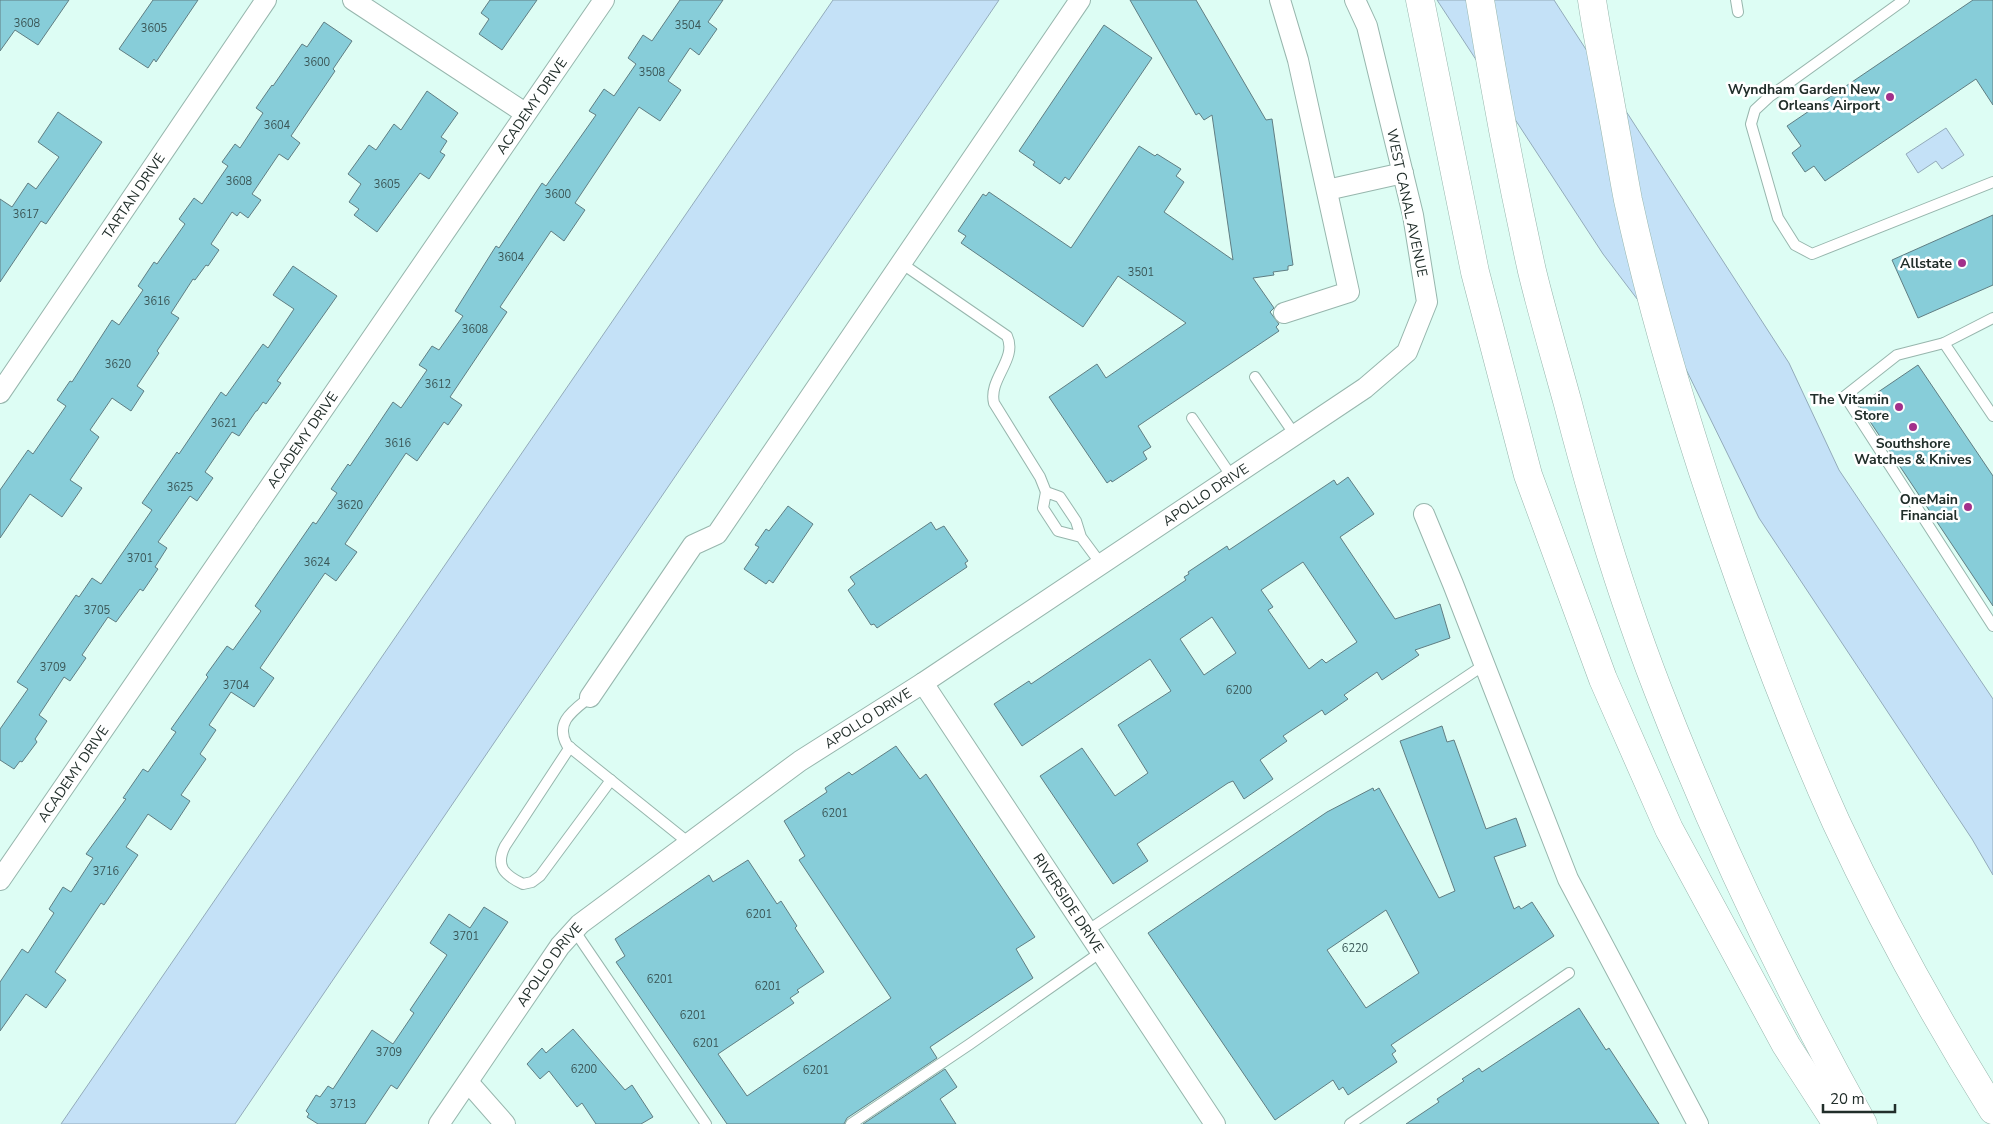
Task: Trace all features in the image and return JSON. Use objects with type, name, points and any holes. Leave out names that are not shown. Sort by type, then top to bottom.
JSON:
[{"type":"highway","points":[[1420,0],[1475,272],[1528,474],[1603,679],[1669,829],[1786,1045],[1837,1124]]},
{"type":"highway","points":[[1480,0],[1499,114],[1533,273],[1580,450],[1606,540],[1630,612],[1658,690],[1747,899],[1803,1014],[1863,1124]]},
{"type":"highway","points":[[1592,0],[1628,199],[1646,274],[1686,421],[1742,587],[1778,685],[1836,822],[1889,929],[1959,1056],[1993,1110]]},
{"type":"street","name":"TARTAN DRIVE","points":[[0,393],[266,0]]},
{"type":"street","points":[[352,0],[525,113]]},
{"type":"street","name":"ACADEMY DRIVE","points":[[0,880],[604,0]]},
{"type":"street","points":[[590,697],[693,545],[717,534],[1080,0]]},
{"type":"street","points":[[1280,0],[1298,60],[1349,292],[1284,313]]},
{"type":"street","name":"WEST CANAL AVENUE","points":[[1355,0],[1367,26],[1403,173],[1413,215],[1427,302],[1407,352],[1365,388]]},
{"type":"street","points":[[1327,190],[1403,173]]},
{"type":"street","name":"APOLLO DRIVE","points":[[439,1124],[560,946],[580,924],[800,762],[1365,388]]},
{"type":"street","points":[[1424,514],[1568,879],[1698,1124]]},
{"type":"street","name":"RIVERSIDE DRIVE","points":[[922,683],[1215,1124]]},
{"type":"street","points":[[468,1082],[505,1124]]},
{"type":"lane","points":[[1736,0],[1738,12]]},
{"type":"lane","points":[[1904,0],[1768,97],[1755,110],[1751,124],[1778,218],[1795,245],[1812,254],[1993,182]]},
{"type":"lane","points":[[901,263],[1007,336],[1011,344],[1009,353],[995,382],[992,394],[994,403],[1040,477],[1046,492],[1043,508],[1058,531],[1081,537]]},
{"type":"lane","points":[[1993,318],[1944,343],[1897,354],[1844,396],[1993,626]]},
{"type":"lane","points":[[1944,343],[1993,416]]},
{"type":"lane","points":[[1255,377],[1295,435]]},
{"type":"lane","points":[[1192,418],[1232,477]]},
{"type":"lane","points":[[1046,492],[1060,497],[1076,521],[1081,537],[1101,564]]},
{"type":"lane","points":[[1087,930],[1484,664]]},
{"type":"lane","points":[[590,697],[572,712],[565,721],[561,730],[562,737],[570,747],[689,843]]},
{"type":"lane","points":[[570,747],[500,855],[501,865],[506,873],[523,884],[532,882],[540,876],[611,780]]},
{"type":"lane","points":[[574,930],[706,1124]]},
{"type":"lane","points":[[852,1124],[1101,952]]},
{"type":"lane","points":[[1350,1124],[1569,973]]},
{"type":"water","points":[[833,0],[999,0],[235,1124],[61,1124]]},
{"type":"water","points":[[1437,0],[1554,0],[1789,363],[1839,470],[1993,699],[1993,875],[1972,839],[1759,518],[1678,353],[1603,254]]},
{"type":"water","points":[[1946,128],[1964,155],[1942,169],[1936,161],[1918,173],[1906,154]]},
{"type":"building","points":[[0,0],[69,0],[38,45],[15,30],[0,51]]},
{"type":"building","points":[[153,0],[198,0],[156,62],[154,59],[148,68],[119,49]]},
{"type":"building","points":[[490,0],[537,0],[502,50],[479,34],[489,19],[481,13]]},
{"type":"building","points":[[680,0],[723,0],[708,22],[717,29],[699,55],[690,48],[668,81],[681,90],[660,121],[639,107],[575,203],[585,210],[564,241],[551,231],[500,307],[507,312],[450,397],[462,405],[448,425],[444,422],[417,461],[406,453],[345,544],[357,552],[336,581],[325,573],[260,668],[274,678],[254,707],[231,692],[209,725],[216,730],[200,754],[206,759],[181,795],[190,801],[171,830],[148,814],[126,847],[138,855],[104,905],[101,903],[55,972],[66,980],[46,1008],[26,994],[0,1031],[0,982],[22,949],[28,953],[54,913],[49,909],[63,887],[71,892],[93,858],[86,854],[126,799],[123,798],[143,769],[148,772],[176,732],[171,729],[208,677],[206,675],[227,646],[233,650],[261,611],[255,606],[313,522],[316,524],[337,493],[331,489],[348,464],[350,466],[393,402],[401,408],[427,370],[419,365],[432,346],[439,350],[463,316],[455,311],[496,246],[499,248],[542,183],[546,186],[596,115],[589,111],[604,89],[614,96],[636,64],[628,58],[643,35],[652,41]]},
{"type":"building","points":[[1130,0],[1196,0],[1266,120],[1272,119],[1293,265],[1288,266],[1288,270],[1273,272],[1274,275],[1253,278],[1274,308],[1270,312],[1279,324],[1276,327],[1279,331],[1138,426],[1151,447],[1143,452],[1147,459],[1112,482],[1111,480],[1107,483],[1049,397],[1097,364],[1106,378],[1186,323],[1118,276],[1083,327],[961,243],[966,236],[958,231],[983,194],[986,196],[989,192],[1071,248],[1139,146],[1155,156],[1157,154],[1181,169],[1176,176],[1184,182],[1164,212],[1233,260],[1212,115],[1204,120],[1199,113],[1196,115]]},
{"type":"building","name":"Wyndham Garden New Orleans Airport","points":[[1973,0],[1993,0],[1993,105],[1976,79],[1825,181],[1814,166],[1805,172],[1792,153],[1801,146],[1787,126]]},
{"type":"building","points":[[324,22],[352,41],[333,69],[335,71],[291,136],[300,143],[288,160],[279,154],[252,194],[261,200],[248,218],[240,212],[237,216],[232,212],[211,244],[219,250],[208,266],[206,265],[195,280],[193,279],[171,313],[179,318],[137,386],[144,391],[131,411],[112,398],[90,430],[99,437],[70,480],[82,488],[62,517],[30,494],[0,538],[0,490],[28,450],[33,454],[66,406],[57,400],[70,381],[72,382],[112,320],[119,325],[143,290],[138,286],[154,262],[157,264],[185,224],[179,219],[194,198],[202,204],[228,166],[222,162],[235,144],[240,148],[263,113],[256,108],[302,44],[307,47]]},
{"type":"building","points":[[1104,25],[1152,58],[1069,180],[1065,177],[1060,184],[1033,165],[1035,162],[1019,151]]},
{"type":"building","points":[[427,91],[458,113],[441,137],[447,141],[440,152],[445,155],[429,179],[420,173],[377,232],[354,215],[359,209],[349,202],[361,184],[348,174],[369,145],[376,150],[394,124],[401,130]]},
{"type":"building","points":[[58,112],[102,142],[46,224],[41,221],[0,282],[0,199],[12,207],[28,183],[36,189],[59,157],[38,142]]},
{"type":"building","points":[[1993,215],[1993,285],[1918,318],[1892,260]]},
{"type":"building","points":[[293,266],[337,296],[277,381],[281,383],[266,404],[263,402],[239,436],[232,432],[205,472],[213,478],[197,501],[190,496],[158,542],[167,548],[155,567],[158,569],[143,591],[140,589],[116,622],[108,617],[82,655],[86,658],[70,681],[64,677],[39,715],[47,721],[35,739],[37,742],[22,762],[20,761],[14,769],[0,760],[0,729],[28,689],[17,682],[76,595],[79,597],[92,578],[101,584],[152,510],[142,503],[177,452],[179,454],[221,392],[226,396],[263,344],[268,348],[294,309],[273,295]]},
{"type":"building","points":[[1918,365],[1993,476],[1993,606],[1859,405]]},
{"type":"building","points":[[1348,477],[1374,514],[1340,537],[1395,619],[1440,604],[1450,638],[1415,650],[1419,655],[1382,680],[1377,672],[1344,695],[1348,699],[1325,715],[1322,710],[1283,736],[1287,741],[1260,760],[1273,779],[1244,799],[1233,781],[1228,783],[1137,844],[1148,861],[1113,884],[1040,776],[1082,748],[1115,796],[1148,773],[1118,725],[1171,691],[1150,659],[1022,746],[994,704],[1029,681],[1031,684],[1186,580],[1184,577],[1189,574],[1188,572],[1227,546],[1229,550],[1334,480],[1337,485]],"holes":[[[1303,562],[1357,642],[1326,663],[1322,659],[1309,669],[1268,610],[1273,607],[1261,590]],[[1212,617],[1236,653],[1204,675],[1180,639]]]},
{"type":"building","points":[[788,506],[813,524],[773,583],[769,580],[766,584],[744,569],[759,547],[755,545],[766,529],[769,531]]},
{"type":"building","points":[[931,522],[936,530],[944,526],[968,561],[965,563],[967,567],[877,628],[874,624],[871,625],[848,590],[855,584],[850,577]]},
{"type":"building","points":[[1442,726],[1447,742],[1454,740],[1486,829],[1516,818],[1526,846],[1494,857],[1514,909],[1519,906],[1521,909],[1532,902],[1554,936],[1391,1045],[1396,1051],[1392,1054],[1397,1062],[1348,1095],[1343,1087],[1339,1090],[1333,1080],[1275,1120],[1148,933],[1327,812],[1373,788],[1374,791],[1379,788],[1439,898],[1455,891],[1400,741]],"holes":[[[1386,910],[1419,973],[1366,1008],[1327,950]]]},
{"type":"building","points":[[896,746],[920,779],[926,774],[1035,937],[1016,949],[1033,978],[930,1047],[937,1058],[847,1118],[844,1124],[727,1124],[616,962],[625,956],[615,939],[709,875],[713,882],[748,860],[777,904],[781,901],[797,926],[795,928],[824,972],[797,990],[799,992],[790,998],[794,1003],[718,1054],[747,1096],[891,998],[799,860],[805,856],[784,821],[827,792],[825,788],[849,772],[852,775]]},
{"type":"building","points":[[484,907],[508,922],[397,1089],[391,1085],[365,1124],[318,1124],[307,1117],[309,1114],[306,1111],[316,1095],[320,1097],[328,1086],[333,1089],[372,1030],[393,1044],[414,1013],[410,1010],[447,955],[430,943],[449,914],[470,928]]},
{"type":"building","points":[[1579,1008],[1606,1050],[1609,1048],[1659,1124],[1406,1124],[1439,1102],[1437,1099],[1464,1081],[1462,1079],[1479,1068],[1482,1072]]},
{"type":"building","points":[[573,1029],[625,1090],[632,1085],[653,1117],[641,1124],[596,1124],[582,1103],[577,1107],[549,1071],[540,1079],[527,1064],[542,1048],[546,1053]]},
{"type":"building","points":[[945,1069],[957,1087],[940,1099],[956,1124],[863,1124]]},
{"type":"place","name":"Wyndham Garden New Orleans Airport","points":[[1890,97]]},
{"type":"place","name":"Allstate","points":[[1962,263]]},
{"type":"place","name":"The Vitamin Store","points":[[1899,407]]},
{"type":"place","name":"Southshore Watches & Knives","points":[[1913,427]]},
{"type":"place","name":"OneMain Financial","points":[[1968,507]]}]
